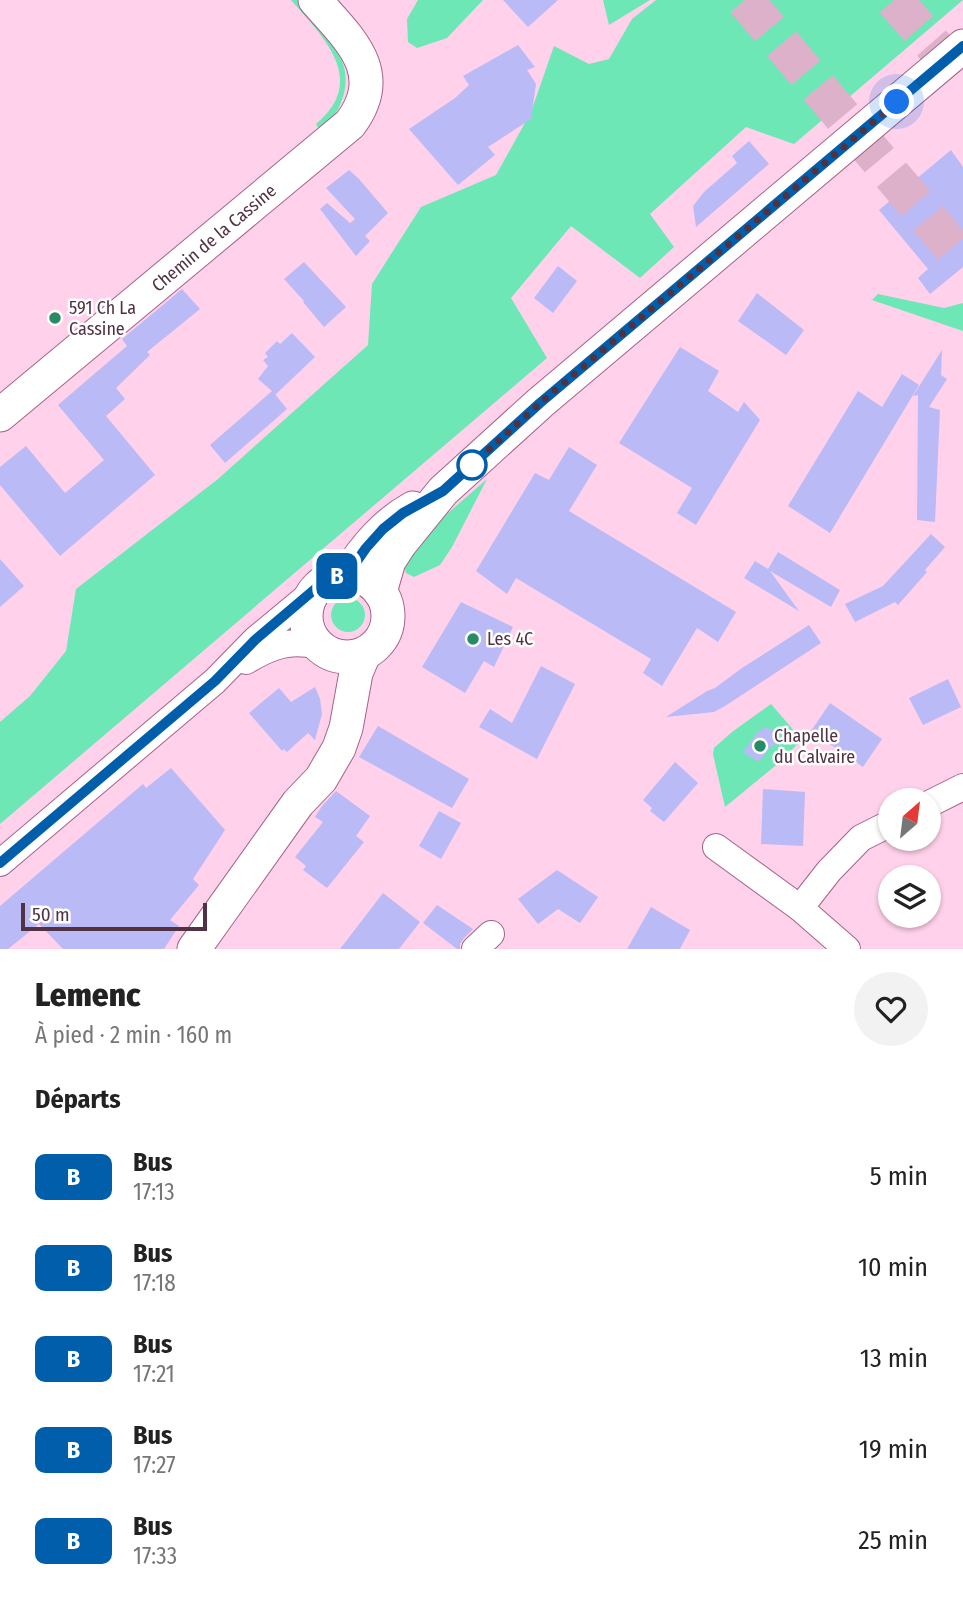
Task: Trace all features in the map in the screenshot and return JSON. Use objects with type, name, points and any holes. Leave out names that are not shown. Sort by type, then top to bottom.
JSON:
[{"type":"main road","name":"Chemin de la Cassine","points":[[0,415],[344,131],[356,116],[367,86],[366,70],[357,51],[315,0]]},
{"type":"main road","points":[[380,592],[389,561],[443,491],[540,403],[963,46]]},
{"type":"main road","points":[[347,575],[383,529],[403,513],[443,491]]},
{"type":"main road","points":[[347,575],[360,577],[380,592],[387,606],[388,620],[384,634],[376,646],[364,654],[339,657],[323,649],[309,634],[307,604],[314,591],[329,579],[347,575]]},
{"type":"main road","points":[[298,803],[335,717],[335,696],[323,649]]},
{"type":"main road","points":[[194,949],[298,803],[321,779],[339,748],[346,728],[356,673],[364,654]]},
{"type":"street","points":[[0,863],[215,681],[255,640],[314,591]]},
{"type":"street","points":[[215,681],[264,650],[302,642],[323,649]]},
{"type":"street","points":[[942,798],[963,787]]},
{"type":"street","points":[[800,908],[829,871],[861,838],[878,830]]},
{"type":"street","points":[[716,846],[800,908],[848,949]]},
{"type":"green space","points":[[291,0],[299,0],[328,35],[346,75],[340,105],[320,131],[316,124],[331,108],[339,91],[340,75],[327,44]]},
{"type":"green space","points":[[418,0],[483,0],[447,38],[417,48],[408,42],[407,19]]},
{"type":"green space","points":[[603,0],[650,0],[609,25]]},
{"type":"green space","points":[[656,0],[963,0],[794,144],[746,127],[650,214],[674,247],[640,278],[571,226],[511,298],[547,358],[0,824],[0,722],[30,696],[66,651],[76,589],[218,479],[368,345],[372,284],[421,207],[496,175],[531,112],[554,46],[589,64],[609,59],[632,19]]},
{"type":"green space","points":[[878,294],[944,308],[963,303],[963,331],[872,300]]},
{"type":"green space","points":[[487,479],[440,565],[414,577],[406,573],[404,565],[431,528]]},
{"type":"green space","points":[[348,598],[360,603],[365,615],[360,627],[348,632],[336,627],[331,615],[336,603]]},
{"type":"green space","points":[[771,704],[802,740],[725,807],[714,748]]},
{"type":"building","points":[[503,0],[558,0],[528,27]]},
{"type":"building","points":[[518,45],[535,67],[527,70],[536,84],[531,119],[488,147],[495,155],[458,185],[409,129],[455,98],[469,85],[463,76]]},
{"type":"building","points":[[749,141],[769,164],[696,227],[693,206],[704,192],[737,163],[732,156]]},
{"type":"building","points":[[951,150],[963,167],[963,267],[930,294],[918,278],[928,269],[879,210]]},
{"type":"building","points":[[349,170],[388,213],[365,236],[370,241],[356,256],[320,209],[327,203],[350,223],[355,219],[326,188]]},
{"type":"building","points":[[304,262],[346,307],[324,327],[284,279]]},
{"type":"building","points":[[558,266],[577,281],[553,313],[534,298]]},
{"type":"building","points":[[182,289],[200,309],[147,352],[150,355],[116,388],[125,399],[106,416],[155,475],[60,556],[0,485],[0,467],[26,446],[65,493],[104,460],[58,405],[127,346],[122,339]]},
{"type":"building","points":[[757,293],[804,330],[786,355],[738,321]]},
{"type":"building","points":[[292,333],[315,357],[275,395],[287,409],[225,463],[210,445],[272,391],[258,379],[268,366],[263,360],[268,357],[265,353],[277,341],[280,344]]},
{"type":"building","points":[[680,347],[719,371],[708,391],[738,412],[744,402],[760,420],[696,525],[677,513],[692,488],[619,443]]},
{"type":"building","points":[[942,350],[941,375],[947,379],[929,407],[940,410],[935,522],[917,520],[918,395],[913,396]]},
{"type":"building","points":[[902,374],[919,385],[830,533],[788,506],[858,391],[882,407]]},
{"type":"building","points":[[569,447],[597,465],[569,511],[736,612],[718,642],[697,628],[662,686],[643,673],[651,659],[516,578],[507,594],[476,571],[535,473],[549,480]]},
{"type":"building","points":[[931,534],[945,547],[925,570],[927,572],[898,605],[895,602],[855,622],[845,604],[883,586]]},
{"type":"building","points":[[778,552],[840,590],[831,607],[770,571],[799,611],[744,578],[755,561],[768,569]]},
{"type":"building","points":[[0,559],[24,586],[0,607]]},
{"type":"building","name":"Les 4C","points":[[461,602],[513,627],[494,667],[484,661],[465,693],[422,667]]},
{"type":"building","points":[[809,625],[821,643],[725,706],[714,712],[666,717],[715,688]]},
{"type":"building","points":[[541,666],[575,684],[537,759],[479,727],[490,709],[512,723]]},
{"type":"building","points":[[948,679],[961,707],[923,725],[909,698]]},
{"type":"building","points":[[315,687],[322,714],[315,740],[308,733],[287,752],[284,749],[282,751],[249,713],[279,688],[291,702]]},
{"type":"building","points":[[830,703],[882,739],[863,767],[811,731]]},
{"type":"building","points":[[378,726],[469,779],[452,808],[359,757]]},
{"type":"building","name":"Chapelle du Calvaire","points":[[765,727],[777,735],[777,743],[759,762],[743,752]]},
{"type":"building","points":[[675,762],[698,783],[664,822],[650,811],[652,808],[643,800]]},
{"type":"building","points":[[171,768],[225,830],[193,879],[199,885],[170,920],[179,926],[164,949],[63,949],[39,924],[8,949],[0,949],[0,906],[143,784],[146,788]]},
{"type":"building","points":[[763,789],[805,792],[803,846],[761,844]]},
{"type":"building","points":[[336,791],[370,816],[356,836],[364,842],[327,888],[303,870],[306,866],[295,857],[323,822],[315,817]]},
{"type":"building","points":[[439,811],[461,823],[441,859],[419,846]]},
{"type":"building","points":[[557,870],[598,897],[580,923],[558,909],[538,924],[518,899]]},
{"type":"building","points":[[383,893],[420,922],[399,949],[340,949]]},
{"type":"building","points":[[437,905],[473,929],[460,944],[460,949],[423,923]]},
{"type":"building","points":[[651,907],[690,930],[680,949],[627,949]]},
{"type":"tunnel","points":[[745,0],[963,260]]},
{"type":"tunnel","points":[[894,0],[963,79]]},
{"type":"bus line","name":"B","points":[[0,863],[215,681],[255,640],[321,584],[329,579],[347,575],[383,529],[403,513],[443,491],[540,403],[963,46]]},
{"type":"place","name":"591 Ch La Cassine","points":[[55,318]]},
{"type":"place","name":"Les 4C","points":[[473,639]]},
{"type":"place","name":"Chapelle du Calvaire","points":[[760,746]]},
{"type":"route","points":[[472,465],[462,474],[540,403],[897,102]]}]
